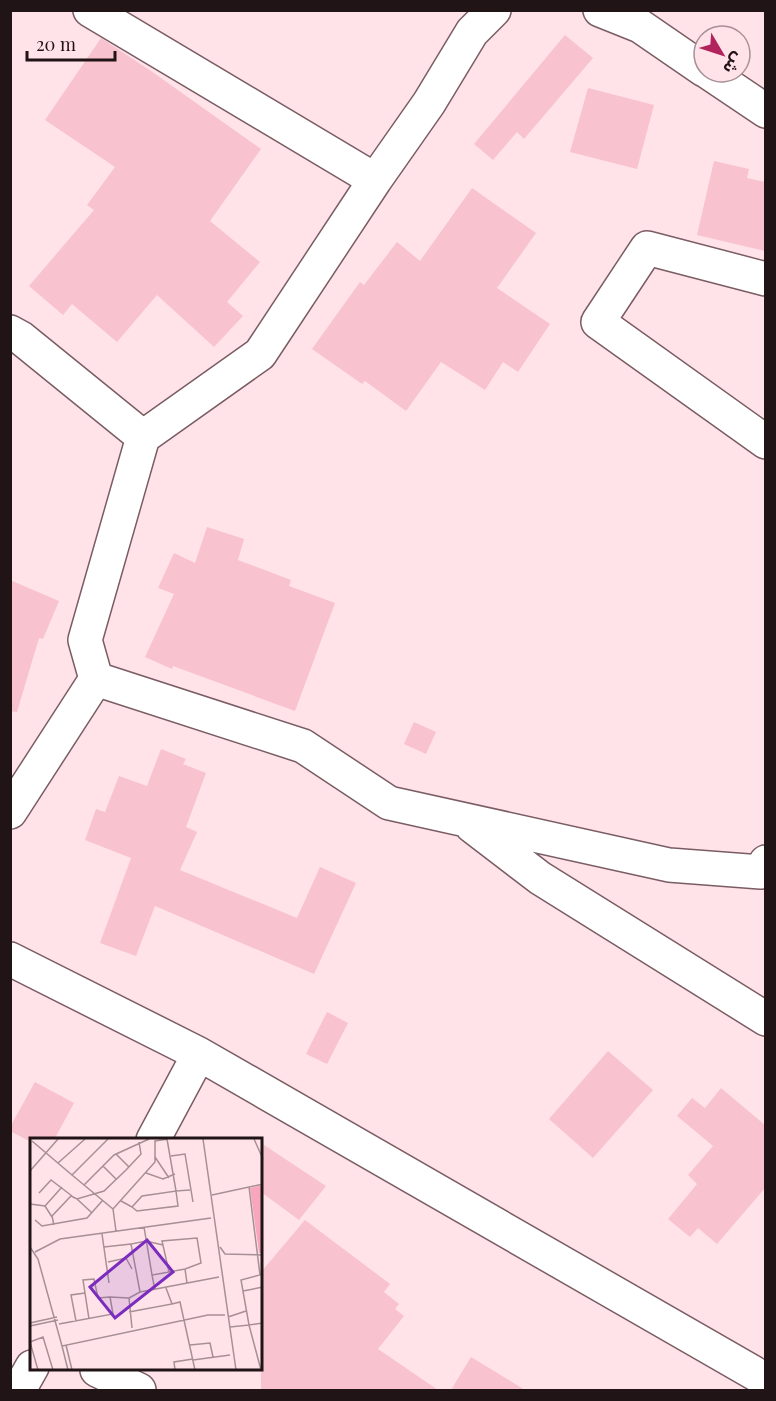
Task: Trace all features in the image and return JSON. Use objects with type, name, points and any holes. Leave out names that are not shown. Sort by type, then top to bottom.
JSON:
[{"type":"street","points":[[90,10],[375,180]]},
{"type":"street","points":[[10,812],[96,679],[85,640],[143,437],[260,354],[429,103],[472,32],[494,10]]},
{"type":"street","points":[[600,10],[640,27],[692,62]]},
{"type":"street","points":[[725,84],[765,111]]},
{"type":"street","points":[[765,279],[647,248],[598,322],[765,442]]},
{"type":"street","points":[[10,332],[21,338],[143,437]]},
{"type":"street","points":[[96,679],[303,746],[389,804],[669,865],[761,872],[765,862]]},
{"type":"street","points":[[463,819],[540,878],[765,1019]]},
{"type":"street","points":[[10,959],[199,1054],[765,1380]]},
{"type":"street","points":[[154,1138],[199,1054]]},
{"type":"street","points":[[19,1390],[30,1371]]},
{"type":"street","points":[[99,1371],[139,1390]]},
{"type":"building","points":[[565,35],[593,58],[524,139],[517,132],[493,160],[474,144]]},
{"type":"building","points":[[101,38],[261,149],[210,221],[260,262],[227,302],[243,316],[214,347],[157,295],[117,342],[72,304],[63,315],[29,286],[94,210],[87,205],[115,167],[45,120]]},
{"type":"building","points":[[588,88],[654,105],[637,169],[570,152]]},
{"type":"building","points":[[714,161],[749,169],[747,178],[765,182],[765,251],[697,235]]},
{"type":"building","points":[[472,188],[536,233],[497,288],[550,324],[518,372],[503,362],[485,390],[441,362],[406,411],[365,381],[362,384],[312,349],[360,282],[364,285],[397,242],[420,261]]},
{"type":"building","points":[[207,527],[244,539],[238,560],[291,580],[289,586],[335,603],[295,711],[173,666],[172,669],[145,657],[174,594],[158,588],[174,553],[195,563]]},
{"type":"building","points":[[10,580],[59,601],[43,639],[39,638],[17,712],[10,711]]},
{"type":"building","points":[[414,722],[436,732],[426,754],[404,744]]},
{"type":"building","points":[[161,749],[186,759],[183,764],[206,773],[186,827],[197,832],[180,870],[297,918],[320,867],[356,883],[314,974],[155,906],[136,956],[100,943],[131,858],[85,840],[96,809],[105,812],[119,776],[147,786]]},
{"type":"building","points":[[327,1012],[348,1023],[327,1064],[306,1054]]},
{"type":"building","points":[[608,1051],[653,1090],[593,1158],[549,1119]]},
{"type":"building","points":[[35,1082],[74,1103],[55,1138],[27,1140],[10,1131],[10,1127]]},
{"type":"building","points":[[721,1088],[765,1125],[765,1188],[717,1244],[698,1228],[690,1237],[668,1219],[697,1184],[688,1175],[713,1146],[677,1116],[692,1098],[705,1108]]},
{"type":"building","points":[[262,1144],[326,1186],[299,1220],[262,1193]]},
{"type":"building","points":[[305,1220],[390,1284],[384,1292],[399,1304],[395,1309],[404,1316],[378,1349],[438,1390],[261,1390],[262,1271]]},
{"type":"building","points":[[471,1357],[525,1390],[451,1390]]}]
